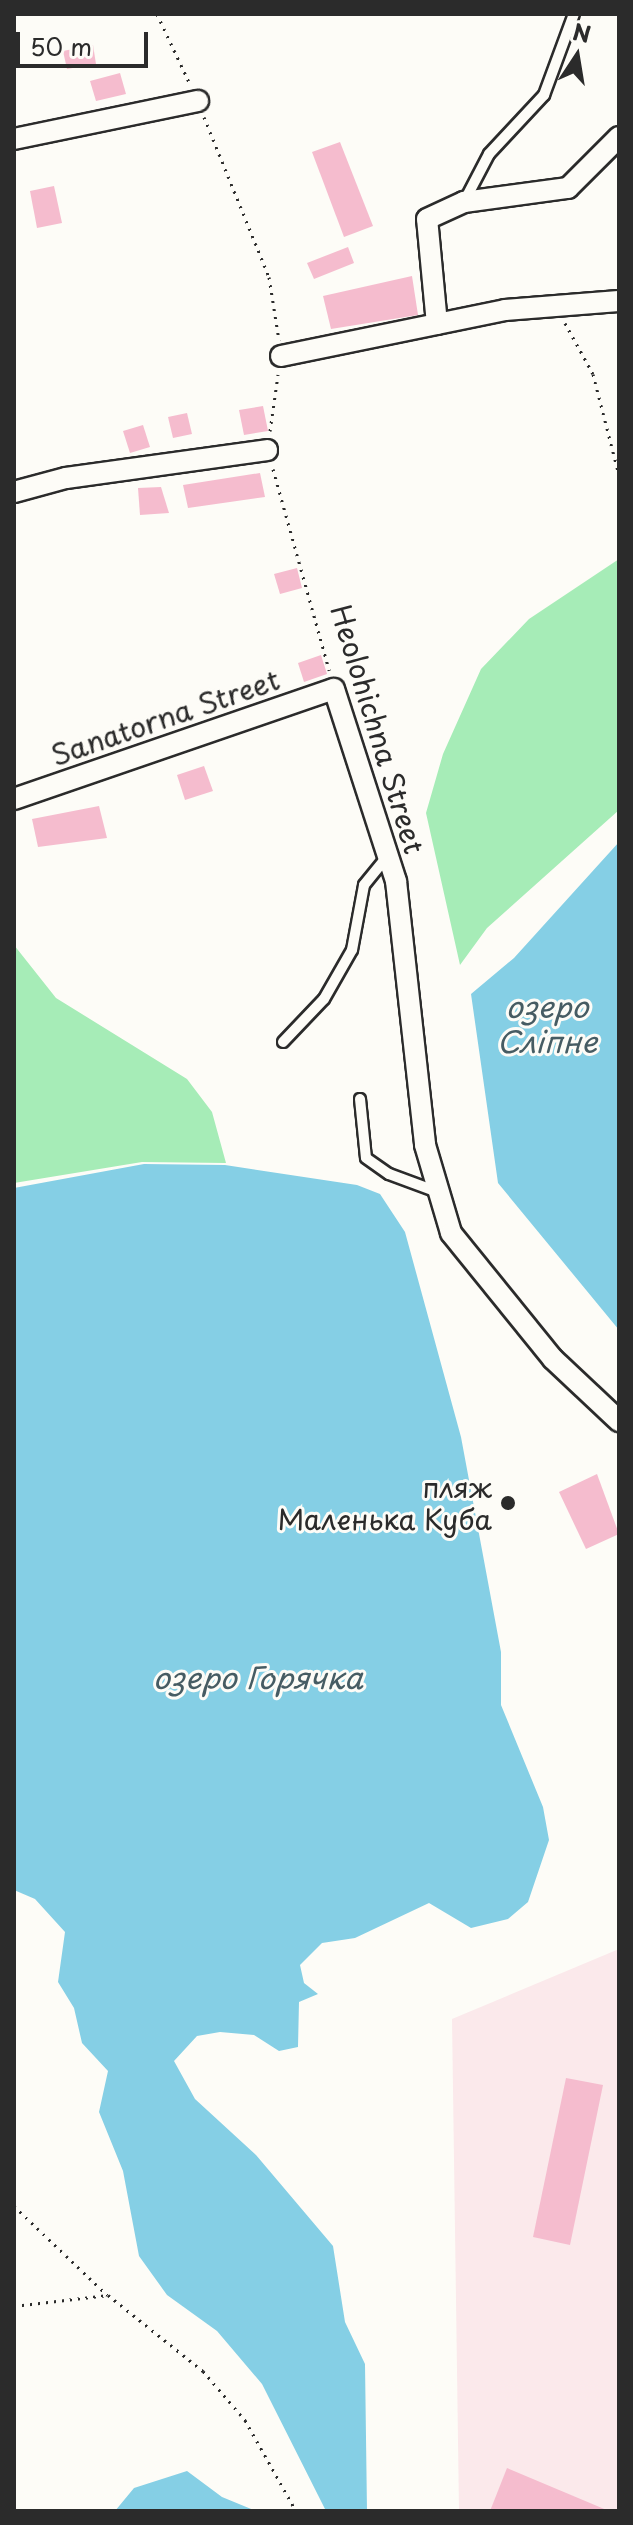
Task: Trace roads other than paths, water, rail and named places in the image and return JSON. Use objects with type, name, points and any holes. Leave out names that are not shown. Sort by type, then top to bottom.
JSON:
[{"type":"street","points":[[14,139],[198,101]]},
{"type":"street","points":[[437,324],[427,219],[464,202],[568,188],[619,137]]},
{"type":"street","points":[[281,356],[437,324],[556,306],[619,301]]},
{"type":"street","points":[[14,492],[66,478],[267,450]]},
{"type":"street","name":"Sanatorna Street","points":[[14,799],[334,689]]},
{"type":"street","name":"Heolohichna Street","points":[[334,689],[388,856],[435,1191],[451,1233],[472,1266],[553,1359],[619,1421]]},
{"type":"lane","points":[[464,202],[489,154],[544,95],[574,14]]},
{"type":"lane","points":[[283,1042],[338,974],[352,950],[364,885],[388,856]]},
{"type":"lane","points":[[360,1099],[366,1158],[389,1174],[435,1191]]},
{"type":"water","name":"озеро Сліпне","points":[[619,842],[619,1330],[498,1183],[471,994],[514,958]]},
{"type":"water","name":"озеро Горячка","points":[[144,1164],[225,1165],[357,1185],[380,1194],[405,1232],[461,1437],[501,1652],[501,1705],[543,1807],[549,1840],[528,1902],[508,1919],[471,1928],[429,1903],[355,1938],[322,1943],[300,1965],[304,1983],[318,1994],[299,2002],[298,2047],[279,2051],[254,2035],[220,2032],[197,2036],[174,2061],[195,2099],[256,2155],[333,2246],[345,2322],[365,2364],[367,2511],[326,2511],[262,2384],[217,2331],[167,2295],[139,2256],[123,2171],[99,2112],[108,2071],[82,2043],[74,2008],[58,1982],[65,1932],[35,1899],[14,1890],[14,1188]]},
{"type":"water","points":[[187,2471],[222,2497],[256,2511],[115,2511],[134,2488]]},
{"type":"place","name":"пляж Маленька Куба","points":[[508,1503]]}]
